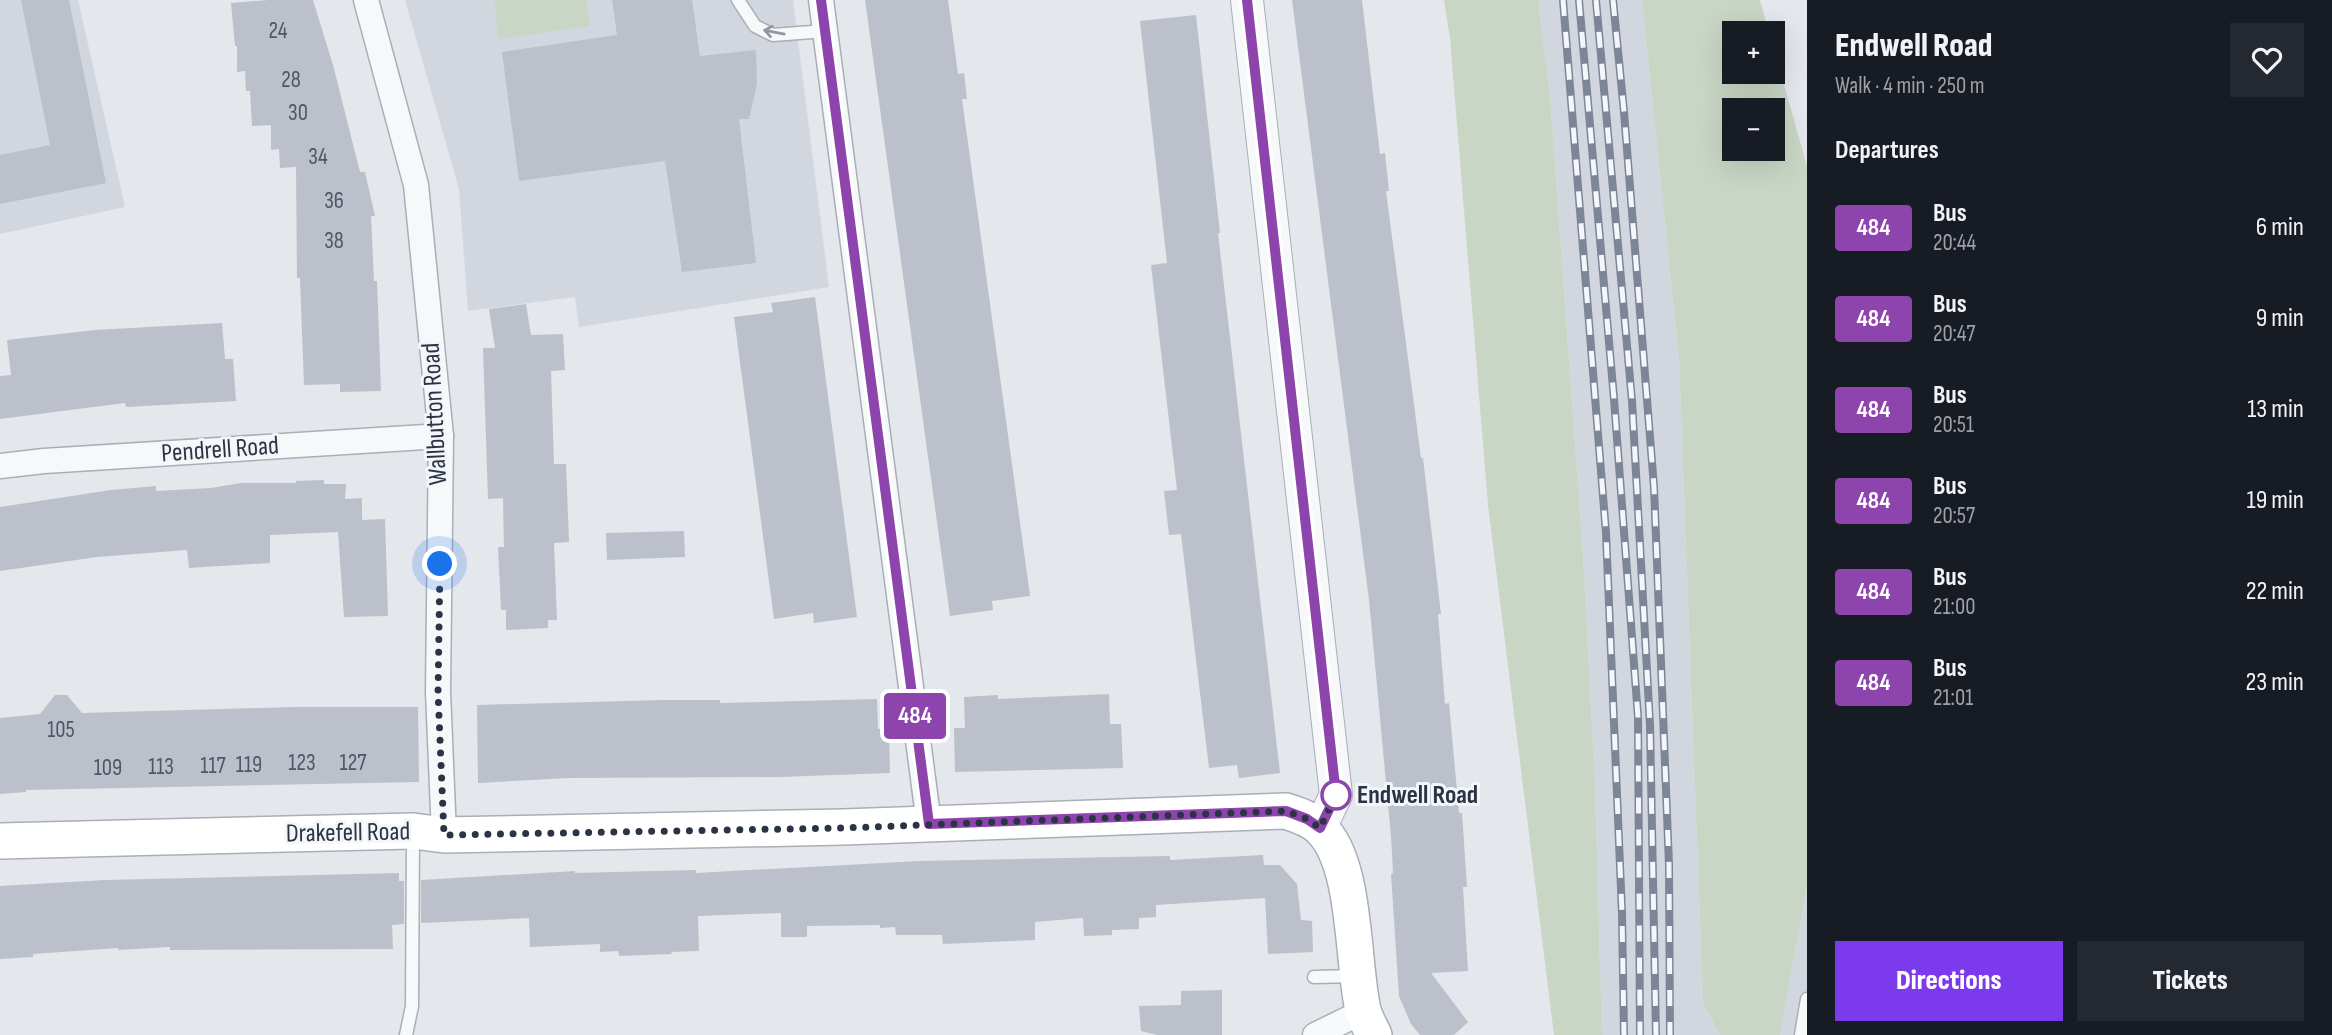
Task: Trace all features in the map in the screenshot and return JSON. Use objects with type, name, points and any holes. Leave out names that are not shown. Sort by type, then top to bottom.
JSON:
[{"type":"main road","name":"Drakefell Road","points":[[0,841],[929,824],[1286,811],[1307,819],[1320,828]]},
{"type":"main road","points":[[1320,828],[1331,842],[1342,866],[1369,1023]]},
{"type":"street","name":"Wallbutton Road","points":[[366,0],[416,185],[441,436],[438,692],[428,833]]},
{"type":"street","points":[[821,0],[929,824]]},
{"type":"street","points":[[1247,0],[1336,795],[1320,828]]},
{"type":"street","name":"Pendrell Road","points":[[0,466],[83,458],[441,436]]},
{"type":"street","points":[[1315,1035],[1369,1023]]},
{"type":"lane","points":[[738,0],[755,26],[774,35],[825,31]]},
{"type":"lane","points":[[406,1035],[412,1006],[428,833]]},
{"type":"lane","points":[[1314,976],[1359,976]]},
{"type":"lane","points":[[1801,1035],[1807,999]]},
{"type":"shaded area","points":[[0,0],[78,0],[125,207],[0,234]]},
{"type":"shaded area","points":[[405,0],[793,0],[829,287],[579,327],[575,297],[468,311],[459,189]]},
{"type":"shaded area","points":[[1538,0],[1642,0],[1679,359],[1703,1003],[1720,1035],[1602,1035],[1595,784],[1583,554],[1550,96]]},
{"type":"shaded area","points":[[1807,886],[1807,1035],[1780,1035]]},
{"type":"green space","points":[[494,0],[586,0],[590,26],[499,39]]},
{"type":"green space","points":[[1444,0],[1538,0],[1550,96],[1583,554],[1595,784],[1602,1035],[1554,1035],[1488,505],[1450,38]]},
{"type":"green space","points":[[1642,0],[1760,0],[1766,21],[1722,21],[1722,84],[1784,84],[1807,166],[1807,886],[1780,1035],[1720,1035],[1703,1003],[1679,359]]},
{"type":"building","points":[[21,0],[69,0],[106,183],[0,204],[0,155],[50,145]]},
{"type":"building","points":[[313,0],[333,65],[360,172],[365,172],[375,216],[371,216],[374,281],[377,281],[381,391],[340,392],[340,384],[304,385],[300,278],[297,278],[296,167],[280,168],[279,149],[271,150],[271,125],[252,126],[250,91],[246,91],[245,71],[237,72],[237,46],[231,3]]},
{"type":"building","points":[[612,0],[692,0],[700,56],[756,50],[757,84],[749,119],[739,119],[756,263],[682,272],[665,161],[519,181],[502,52],[617,35]]},
{"type":"building","points":[[865,0],[948,0],[958,74],[964,73],[967,99],[962,99],[1030,596],[992,601],[993,610],[950,616]]},
{"type":"building","points":[[1292,0],[1362,0],[1380,154],[1385,153],[1389,191],[1386,191],[1423,458],[1441,614],[1438,614],[1445,704],[1449,703],[1459,813],[1462,813],[1467,887],[1463,887],[1468,971],[1431,973],[1468,1022],[1454,1035],[1420,1035],[1411,1024],[1399,996],[1391,836],[1369,600]]},
{"type":"building","points":[[1196,15],[1218,233],[1280,773],[1239,778],[1237,765],[1209,768],[1181,534],[1169,535],[1164,491],[1177,490],[1151,265],[1167,263],[1140,21]]},
{"type":"building","points":[[815,297],[857,617],[814,623],[813,613],[774,619],[734,317],[773,312],[771,303]]},
{"type":"building","points":[[526,304],[531,335],[563,334],[565,370],[551,371],[554,464],[566,464],[569,542],[554,543],[557,620],[548,620],[548,628],[506,630],[506,610],[501,610],[498,547],[504,547],[503,498],[488,499],[483,348],[495,348],[489,309]]},
{"type":"building","points":[[222,323],[225,359],[233,359],[236,401],[126,407],[125,403],[0,419],[0,376],[11,375],[7,340],[95,330]]},
{"type":"building","points":[[324,480],[324,484],[346,484],[345,499],[362,498],[362,520],[385,519],[388,616],[344,617],[338,532],[270,535],[270,563],[189,568],[187,550],[97,557],[0,571],[0,507],[156,486],[156,491],[211,488],[241,483]]},
{"type":"building","points":[[684,531],[685,557],[607,560],[606,533]]},
{"type":"building","points":[[1109,694],[1110,724],[1121,724],[1123,768],[955,772],[954,728],[965,728],[964,697],[998,695],[998,699]]},
{"type":"building","points":[[55,695],[67,695],[82,713],[294,707],[418,707],[419,782],[26,790],[0,794],[0,718],[40,714]]},
{"type":"building","points":[[877,699],[878,729],[889,728],[890,773],[780,777],[568,778],[478,783],[477,705],[663,700],[720,700],[720,703]]},
{"type":"building","points":[[1263,855],[1264,865],[1280,865],[1297,884],[1301,920],[1312,921],[1313,952],[1268,954],[1265,898],[1156,905],[1156,917],[1139,918],[1139,929],[1112,930],[1112,935],[1084,936],[1083,918],[1035,922],[1035,940],[943,944],[942,935],[896,935],[895,927],[880,928],[880,925],[807,926],[807,937],[781,937],[781,913],[698,916],[699,951],[619,956],[618,951],[600,952],[600,944],[530,947],[529,918],[421,923],[421,880],[575,871],[696,870],[696,873],[920,861],[1170,856],[1170,860]]},
{"type":"building","points":[[399,873],[399,881],[404,881],[404,924],[392,925],[393,949],[118,948],[0,959],[0,886],[105,880]]},
{"type":"building","points":[[1222,990],[1222,1035],[1157,1035],[1141,1031],[1139,1006],[1181,1005],[1181,991]]},
{"type":"railway","points":[[1563,0],[1606,533],[1622,913],[1624,1035]]},
{"type":"railway","points":[[1579,0],[1614,399],[1638,717],[1640,1035]]},
{"type":"railway","points":[[1596,0],[1632,401],[1650,725],[1656,1035]]},
{"type":"railway","points":[[1613,0],[1654,487],[1669,865],[1670,1035]]},
{"type":"bus line","name":"484","points":[[821,0],[929,824],[1286,811],[1307,819],[1320,828],[1336,795],[1247,0]]},
{"type":"place","name":"Endwell Road","points":[[1336,795]]},
{"type":"route","points":[[440,564],[438,692],[444,835],[843,828],[1286,811],[1307,819],[1320,828],[1336,795]]}]
